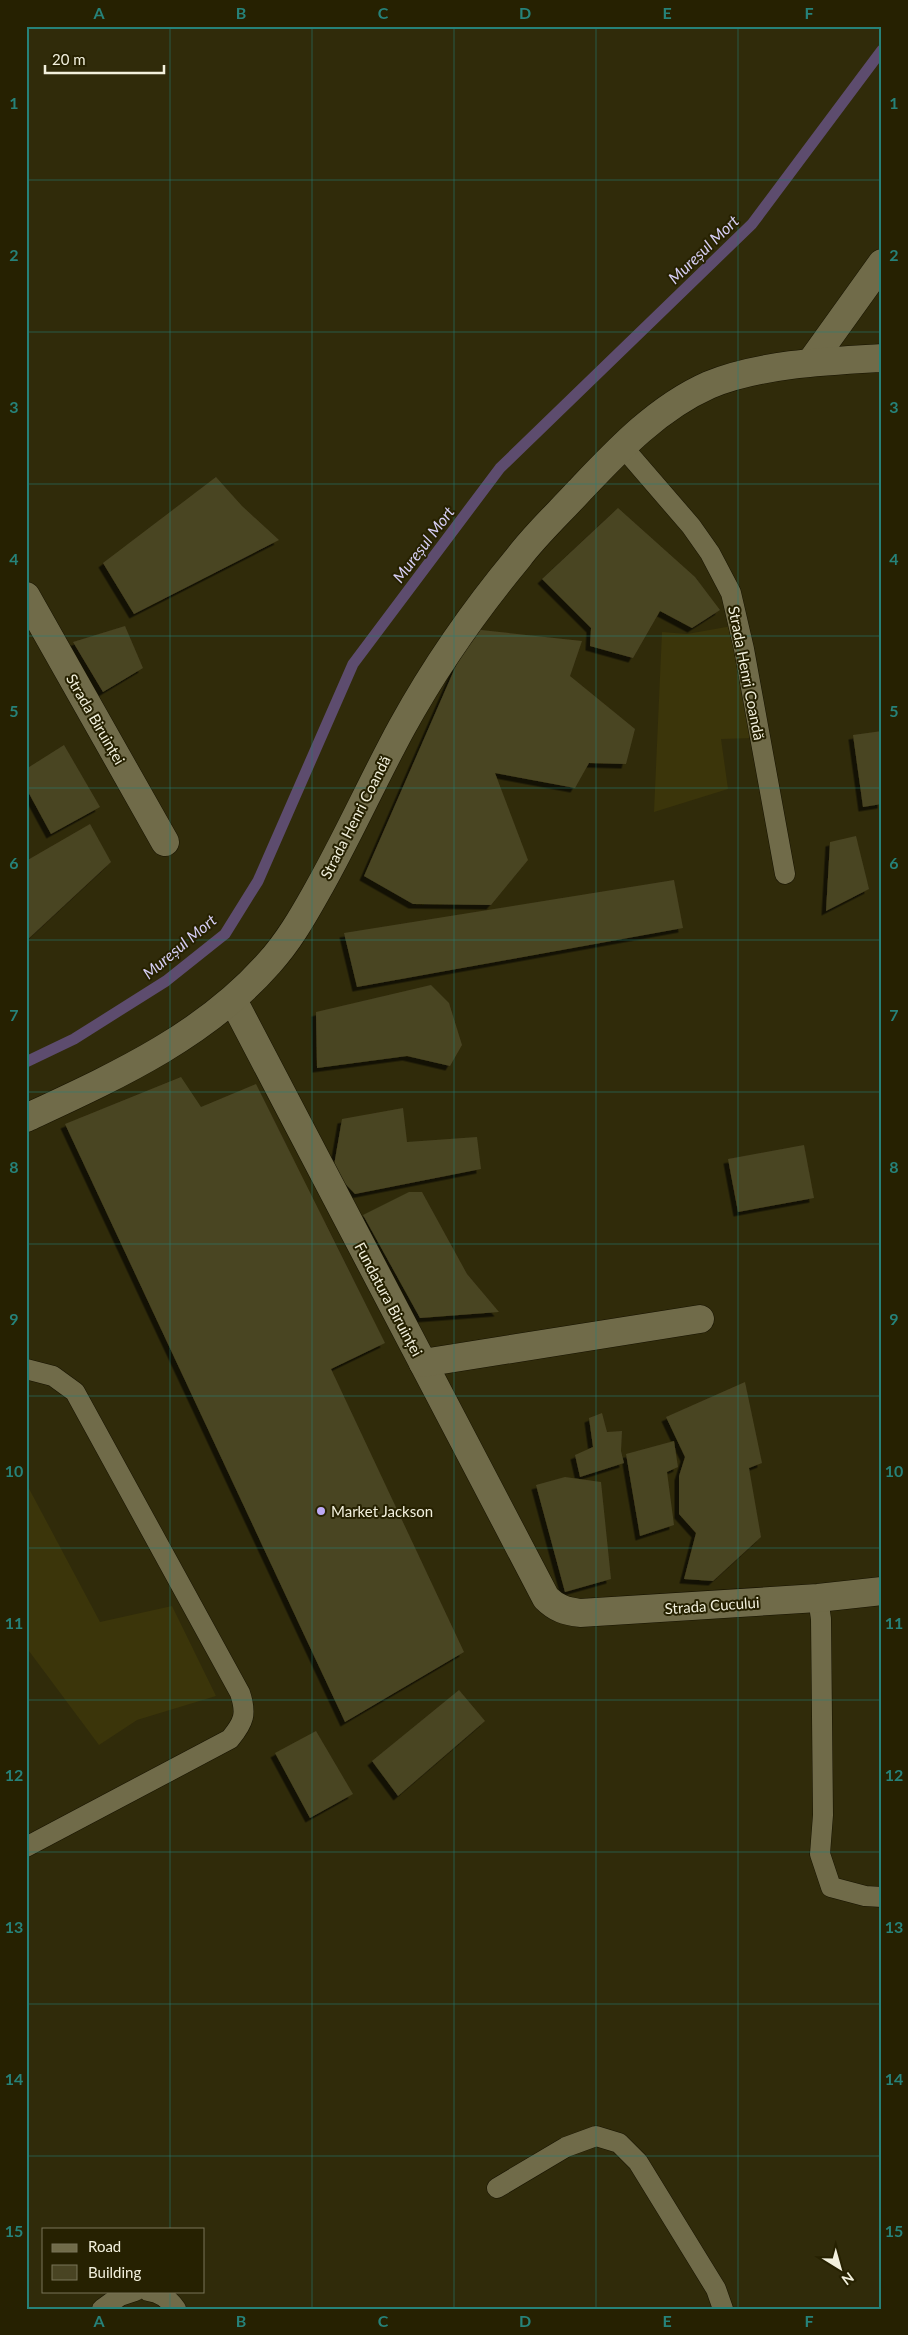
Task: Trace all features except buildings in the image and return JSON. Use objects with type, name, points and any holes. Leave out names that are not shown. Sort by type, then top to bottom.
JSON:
[{"type":"street","points":[[811,362],[882,263]]},
{"type":"street","name":"Strada Henri Coandă","points":[[26,1118],[115,1077],[179,1040],[232,1000],[269,963],[294,931],[328,872],[402,726],[451,644],[519,556],[622,446],[678,401],[710,385],[734,377],[811,362],[882,358]]},
{"type":"street","name":"Strada Biruinței","points":[[26,596],[165,842]]},
{"type":"street","name":"Fundatura Biruinței","points":[[232,1000],[546,1598]]},
{"type":"street","points":[[423,1363],[700,1319]]},
{"type":"street","name":"Strada Cucului","points":[[546,1598],[563,1611],[580,1613],[818,1598],[882,1591]]},
{"type":"lane","name":"Strada Henri Coandă","points":[[622,446],[691,526],[710,553],[730,593],[744,649],[785,874]]},
{"type":"lane","points":[[26,1369],[53,1376],[74,1392],[240,1693],[244,1707],[242,1724],[230,1739],[26,1847]]},
{"type":"lane","points":[[818,1598],[821,1619],[822,1806],[820,1854],[831,1887],[865,1896],[882,1897]]},
{"type":"lane","points":[[497,2188],[566,2147],[596,2136],[619,2143],[638,2162],[716,2289],[723,2309]]},
{"type":"lane","points":[[102,2309],[120,2296],[132,2292]]},
{"type":"lane","points":[[155,2292],[170,2301],[176,2309]]},
{"type":"shaded area","points":[[732,626],[754,738],[721,739],[728,789],[654,812],[662,632],[687,634]]},
{"type":"shaded area","points":[[26,1483],[100,1622],[172,1606],[216,1696],[137,1720],[99,1745],[26,1647]]},
{"type":"waterway","name":"Mureșul Mort","points":[[26,1062],[74,1039],[166,981],[225,934],[258,881],[353,664],[500,468],[752,224],[882,50]]},
{"type":"place","name":"Market Jackson","points":[[321,1511]]}]
